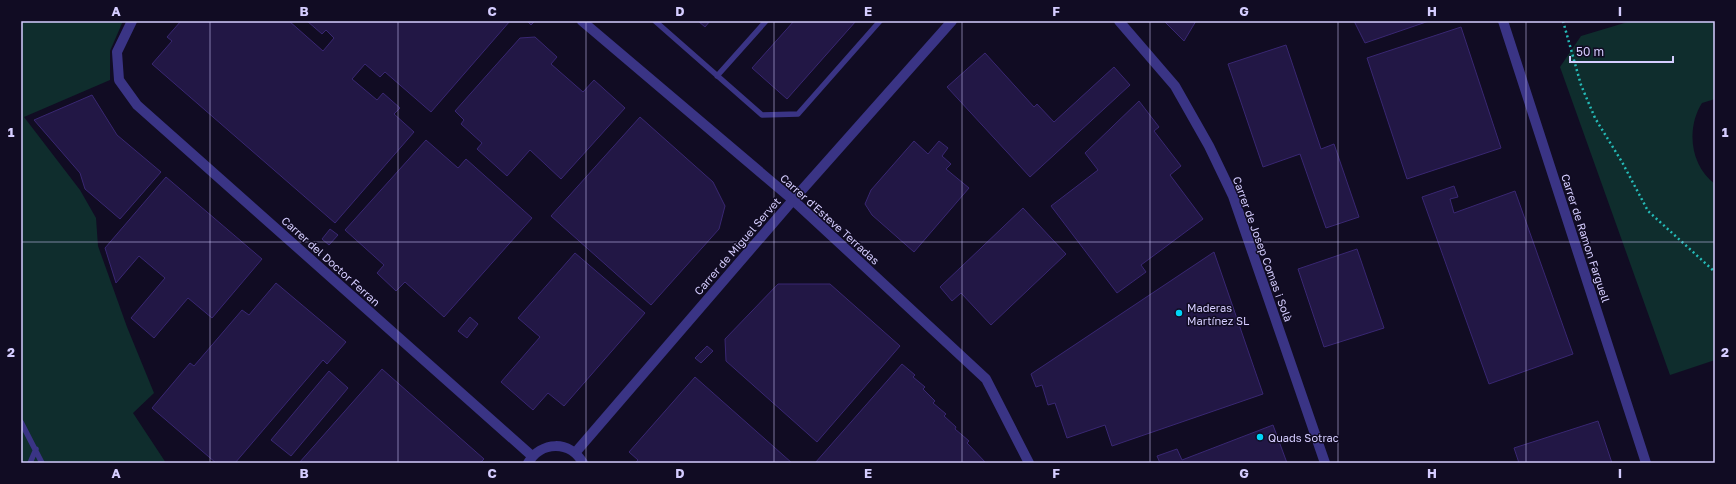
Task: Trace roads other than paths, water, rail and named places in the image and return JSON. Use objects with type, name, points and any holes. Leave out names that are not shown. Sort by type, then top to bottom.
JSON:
[{"type":"street","name":"Carrer del Doctor Ferran","points":[[132,21],[117,52],[119,80],[137,105],[530,460]]},
{"type":"street","name":"Carrer d'Esteve Terradas","points":[[582,21],[793,200],[986,379],[1029,463]]},
{"type":"street","name":"Carrer de Miguel Servet","points":[[575,453],[793,200],[952,21]]},
{"type":"street","name":"Carrer de Josep Comas i Solà","points":[[1119,21],[1175,86],[1209,146],[1226,181],[1325,463]]},
{"type":"street","name":"Carrer de Ramon Farguell","points":[[1503,21],[1646,463]]},
{"type":"street","points":[[530,460],[544,448],[554,446],[565,448],[575,453],[583,463]]},
{"type":"lane","points":[[655,21],[762,115],[798,114],[880,21]]},
{"type":"lane","points":[[717,76],[766,21]]},
{"type":"lane","points":[[21,422],[42,463]]},
{"type":"lane","points":[[30,463],[36,449]]},
{"type":"place","name":"Maderas Martínez SL","points":[[1179,313]]},
{"type":"place","name":"Quads Sotrac","points":[[1260,437]]}]
